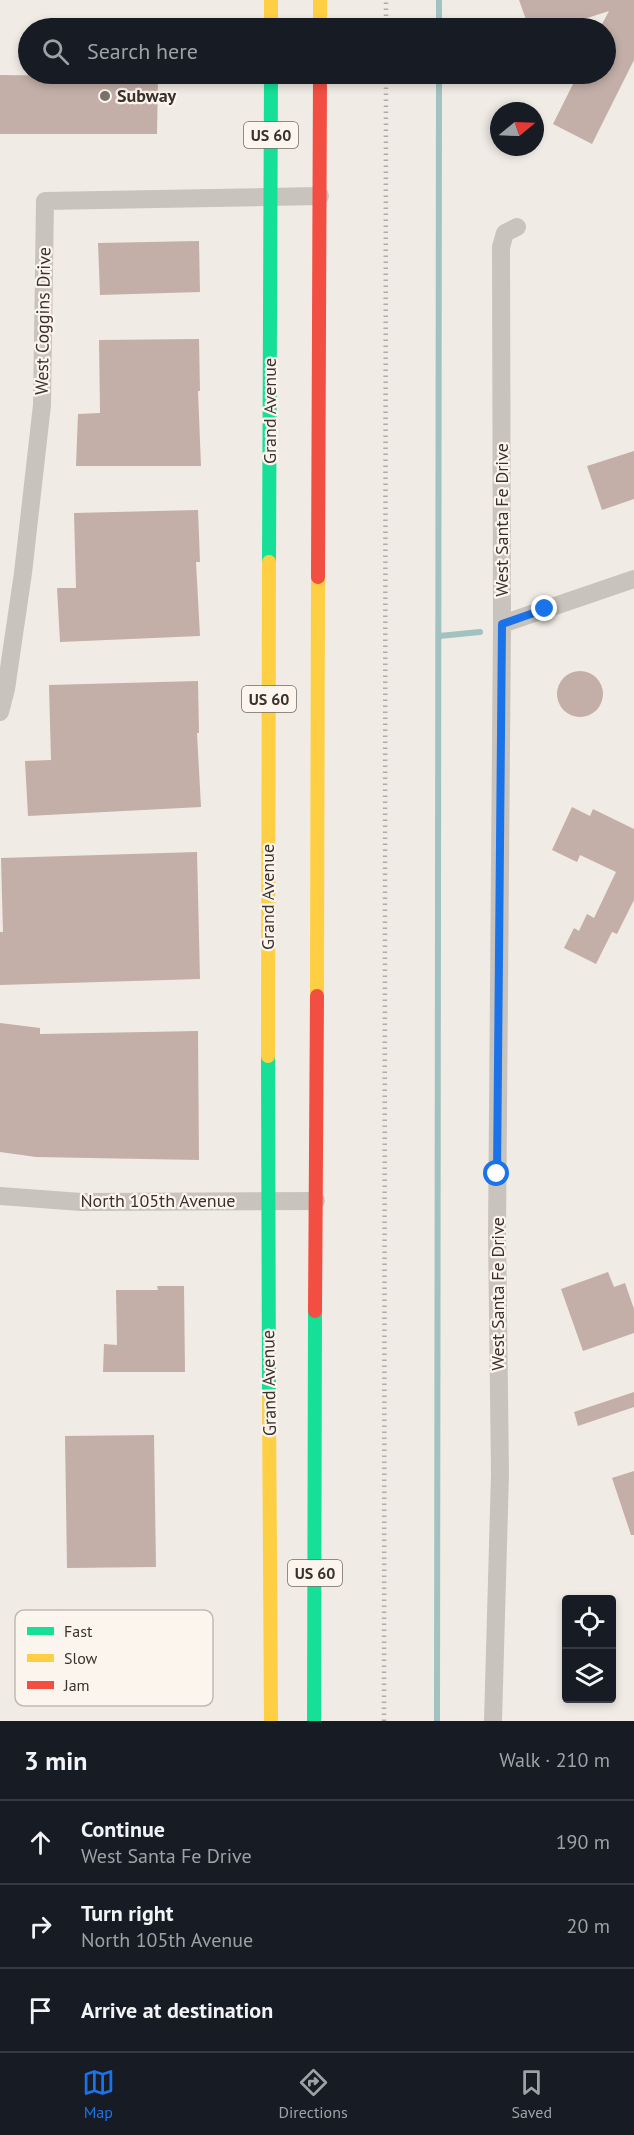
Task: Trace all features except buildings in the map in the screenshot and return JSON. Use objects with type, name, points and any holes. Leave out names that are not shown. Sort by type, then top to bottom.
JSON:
[{"type":"highway","points":[[271,0],[271,18]]},
{"type":"highway","points":[[320,0],[320,18]]},
{"type":"highway","name":"Grand Avenue","points":[[271,84],[267,1201],[271,1721]]},
{"type":"highway","name":"US 60","points":[[314,1721],[320,84]]},
{"type":"street","name":"West Coggins Drive","points":[[0,712],[6,689],[23,573],[42,405],[45,201],[320,196]]},
{"type":"street","name":"West Santa Fe Drive","points":[[494,1721],[500,1474],[497,1234],[502,624],[501,247],[505,233],[517,227]]},
{"type":"street","points":[[502,624],[634,579]]},
{"type":"street","name":"North 105th Avenue","points":[[0,1196],[81,1202],[316,1201]]},
{"type":"waterway","points":[[439,0],[439,18]]},
{"type":"waterway","points":[[437,1721],[439,84]]},
{"type":"waterway","points":[[439,636],[480,632]]},
{"type":"railway","points":[[386,0],[386,18]]},
{"type":"railway","points":[[384,1721],[386,84]]},
{"type":"traffic: fast","points":[[269,562],[271,84]]},
{"type":"traffic: fast","points":[[268,1056],[269,1398]]},
{"type":"traffic: fast","points":[[314,1721],[315,1311]]},
{"type":"traffic: slow","points":[[271,0],[271,18]]},
{"type":"traffic: slow","points":[[320,0],[320,18]]},
{"type":"traffic: slow","points":[[268,1056],[269,562]]},
{"type":"traffic: slow","points":[[317,996],[318,577]]},
{"type":"traffic: slow","points":[[269,1398],[271,1721]]},
{"type":"traffic: jam","points":[[318,577],[320,84]]},
{"type":"traffic: jam","points":[[315,1311],[317,996]]},
{"type":"place","name":"Subway","points":[[105,96]]},
{"type":"route","points":[[497,1174],[502,624],[545,609]]}]
